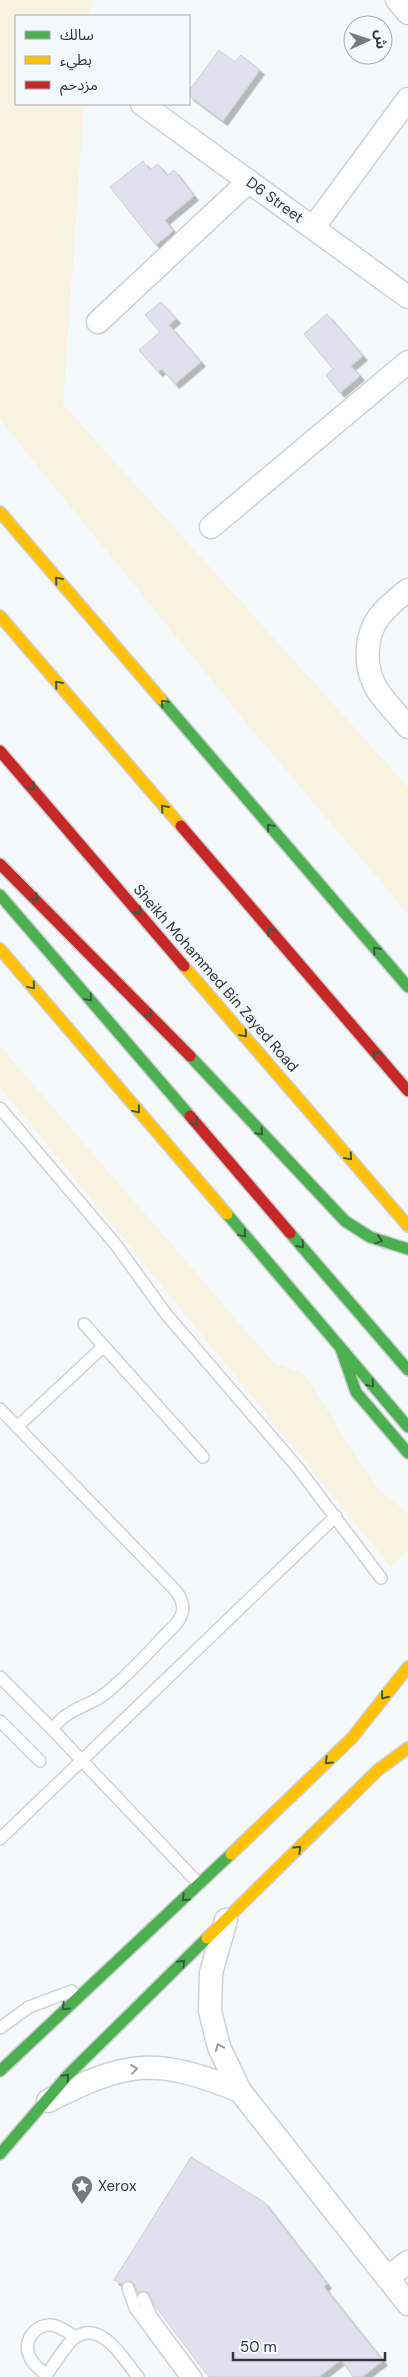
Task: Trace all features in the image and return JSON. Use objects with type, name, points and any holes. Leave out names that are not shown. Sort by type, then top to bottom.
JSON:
[{"type":"main road","points":[[0,512],[408,987]]},
{"type":"main road","points":[[0,616],[408,1091]]},
{"type":"main road","name":"Sheikh Mohammed Bin Zayed Road","points":[[0,750],[408,1226]]},
{"type":"main road","points":[[0,864],[174,1039],[339,1216],[370,1237],[408,1249]]},
{"type":"main road","points":[[0,895],[408,1370]]},
{"type":"main road","points":[[0,949],[408,1427]]},
{"type":"main road","points":[[341,1349],[348,1374],[356,1392],[408,1453]]},
{"type":"main road","points":[[0,2071],[88,1986],[199,1884],[362,1727],[408,1667]]},
{"type":"main road","points":[[362,1727],[382,1713],[402,1694]]},
{"type":"main road","points":[[388,1762],[408,1734]]},
{"type":"main road","points":[[0,2154],[40,2105],[68,2075],[388,1762],[408,1748]]},
{"type":"street","points":[[397,0],[408,13]]},
{"type":"street","points":[[313,228],[408,99]]},
{"type":"street","name":"D6 Street","points":[[143,105],[408,297]]},
{"type":"street","points":[[98,322],[249,182]]},
{"type":"street","points":[[211,527],[408,362]]},
{"type":"street","points":[[408,590],[378,617],[373,628],[368,653],[368,666],[377,690],[408,727]]},
{"type":"street","points":[[227,1918],[211,1973],[210,2010],[219,2047],[240,2091],[408,2304]]},
{"type":"street","points":[[40,2105],[96,2077],[121,2070],[146,2067],[180,2070],[240,2091]]},
{"type":"street","points":[[387,2278],[408,2262]]},
{"type":"lane","points":[[0,1108],[110,1237],[166,1314],[298,1468],[381,1578]]},
{"type":"lane","points":[[84,1324],[203,1457]]},
{"type":"lane","points":[[17,1426],[104,1346]]},
{"type":"lane","points":[[0,1409],[176,1591],[182,1599],[184,1608],[182,1617],[176,1624],[114,1686],[98,1698],[67,1713],[52,1729]]},
{"type":"lane","points":[[0,1839],[336,1516]]},
{"type":"lane","points":[[0,1677],[82,1760],[199,1884]]},
{"type":"lane","points":[[0,1721],[40,1761]]},
{"type":"lane","points":[[0,2028],[29,2007],[88,1986]]},
{"type":"lane","points":[[128,2288],[135,2308],[186,2377]]},
{"type":"lane","points":[[143,2298],[151,2316],[196,2377]]},
{"type":"lane","points":[[76,2337],[46,2376],[28,2354],[28,2342],[34,2331],[45,2325],[51,2325],[76,2337],[89,2334],[104,2338],[138,2377]]},
{"type":"sand","points":[[0,0],[92,0],[90,15],[15,15],[15,105],[84,105],[63,404],[408,787],[408,914],[256,735],[0,420]]},
{"type":"sand","points":[[0,1046],[274,1363],[303,1373],[378,1489],[408,1513],[408,1551],[391,1567],[0,1087]]},
{"type":"building","points":[[219,50],[235,62],[241,55],[260,70],[223,121],[190,97],[190,90]]},
{"type":"building","points":[[143,161],[150,170],[158,164],[167,176],[174,170],[194,196],[165,220],[173,231],[156,245],[110,187]]},
{"type":"building","points":[[161,302],[176,319],[169,325],[201,362],[175,384],[162,369],[158,372],[139,350],[160,332],[145,315]]},
{"type":"building","points":[[327,314],[363,356],[351,366],[360,376],[340,393],[326,375],[333,369],[304,334]]},
{"type":"building","name":"Xerox","points":[[191,2157],[264,2202],[327,2284],[324,2287],[383,2361],[362,2377],[353,2377],[341,2360],[319,2377],[209,2377],[155,2306],[148,2292],[138,2293],[135,2285],[130,2281],[122,2284],[114,2280]]},
{"type":"traffic: fast","points":[[161,699],[408,987]]},
{"type":"traffic: fast","points":[[0,895],[190,1116]]},
{"type":"traffic: fast","points":[[190,1056],[345,1221],[370,1237],[408,1249]]},
{"type":"traffic: fast","points":[[227,1214],[408,1427]]},
{"type":"traffic: fast","points":[[290,1233],[408,1370]]},
{"type":"traffic: fast","points":[[341,1349],[356,1392],[408,1453]]},
{"type":"traffic: fast","points":[[0,2071],[231,1854]]},
{"type":"traffic: fast","points":[[0,2154],[68,2075],[207,1938]]},
{"type":"traffic: slow","points":[[0,512],[161,699]]},
{"type":"traffic: slow","points":[[0,616],[181,826]]},
{"type":"traffic: slow","points":[[0,949],[227,1214]]},
{"type":"traffic: slow","points":[[184,966],[408,1226]]},
{"type":"traffic: slow","points":[[231,1854],[352,1738],[408,1667]]},
{"type":"traffic: slow","points":[[207,1938],[378,1770],[408,1748]]},
{"type":"traffic: jam","points":[[0,751],[184,966]]},
{"type":"traffic: jam","points":[[181,826],[408,1091]]},
{"type":"traffic: jam","points":[[0,864],[190,1056]]},
{"type":"traffic: jam","points":[[190,1116],[290,1233]]},
{"type":"place","name":"Xerox","points":[[82,2205]]}]
